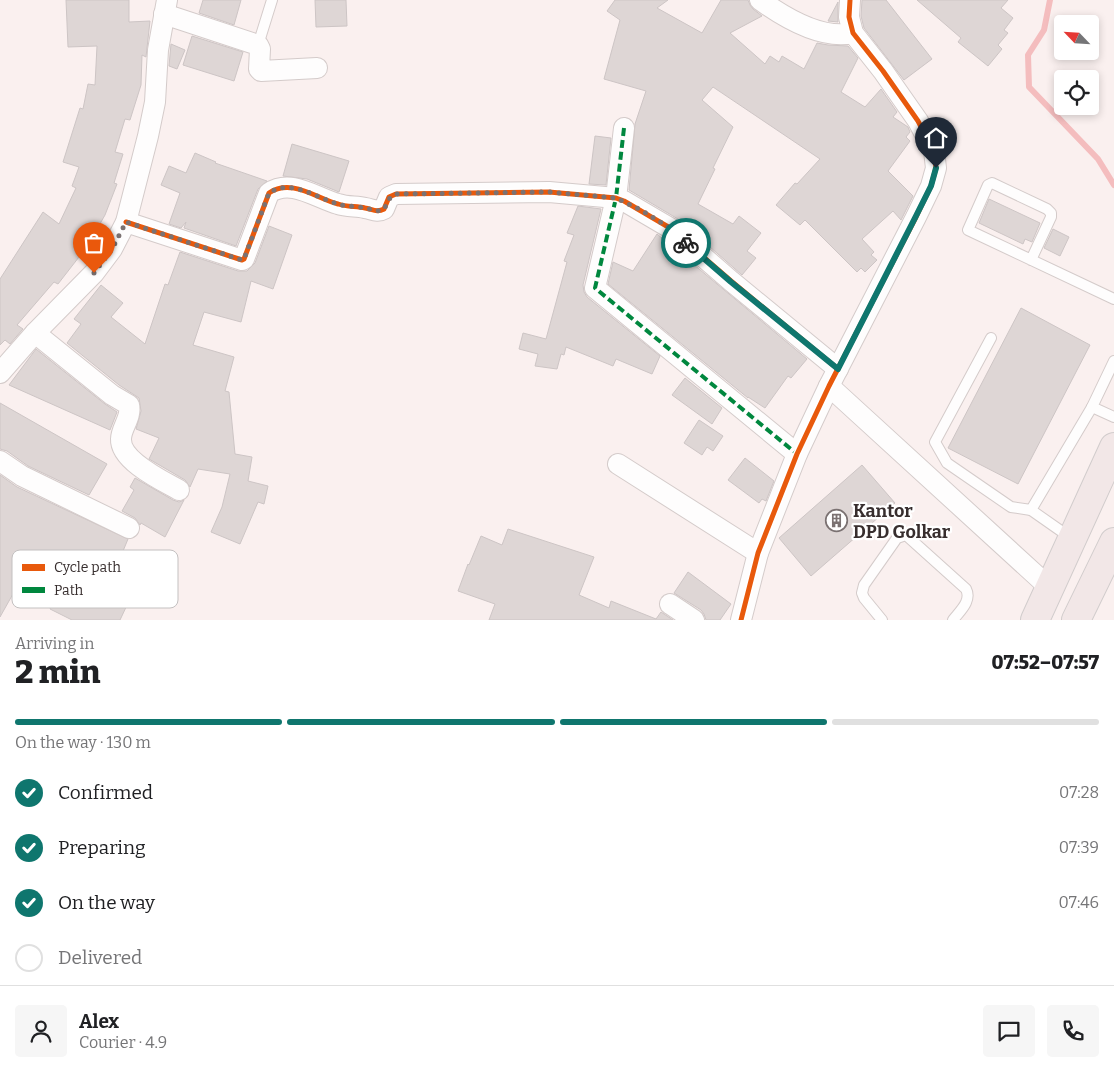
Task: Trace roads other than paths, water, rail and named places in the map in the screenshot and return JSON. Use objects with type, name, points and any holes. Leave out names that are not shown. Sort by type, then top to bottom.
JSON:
[{"type":"main road","points":[[1035,620],[1114,448]]},
{"type":"main road","points":[[1076,620],[1114,542]]},
{"type":"street","points":[[760,0],[772,9],[813,29],[843,35],[853,33]]},
{"type":"street","points":[[741,620],[758,552],[797,454],[931,186],[936,168],[934,151],[918,121],[883,71],[853,33],[849,17],[850,0]]},
{"type":"street","points":[[0,373],[35,333],[94,273],[112,249],[126,222],[155,102],[158,50],[166,7],[258,45],[260,48],[259,69],[261,71],[318,68]]},
{"type":"street","points":[[624,128],[616,198],[595,288],[797,454]]},
{"type":"street","points":[[126,222],[242,260],[269,193],[281,186],[295,188],[346,205],[381,211],[390,198],[396,194],[549,192],[616,198],[641,210],[670,228],[731,282],[834,377],[1050,588]]},
{"type":"street","points":[[35,333],[112,395],[129,405],[129,411],[120,439],[122,447],[127,455],[143,469],[179,490]]},
{"type":"street","points":[[0,461],[22,476],[129,528]]},
{"type":"street","points":[[618,464],[758,552]]},
{"type":"street","points":[[670,604],[694,620]]},
{"type":"lane","points":[[258,45],[272,0]]},
{"type":"lane","points":[[1032,260],[1051,213],[1047,209],[992,183],[988,185],[968,230],[1114,299]]},
{"type":"lane","points":[[990,338],[936,442],[947,463],[1011,507],[1031,510],[1073,540]]},
{"type":"lane","points":[[1031,510],[1092,406],[1114,360]]},
{"type":"lane","points":[[1092,406],[1114,416]]},
{"type":"lane","points":[[882,620],[864,598],[862,593],[864,585],[897,538],[906,536],[966,589],[968,600],[953,620]]},
{"type":"waterway","points":[[1050,0],[1044,30],[1028,55],[1029,87],[1098,159],[1114,185]]},
{"type":"place","name":"Kantor DPD Golkar","points":[[837,521]]}]
